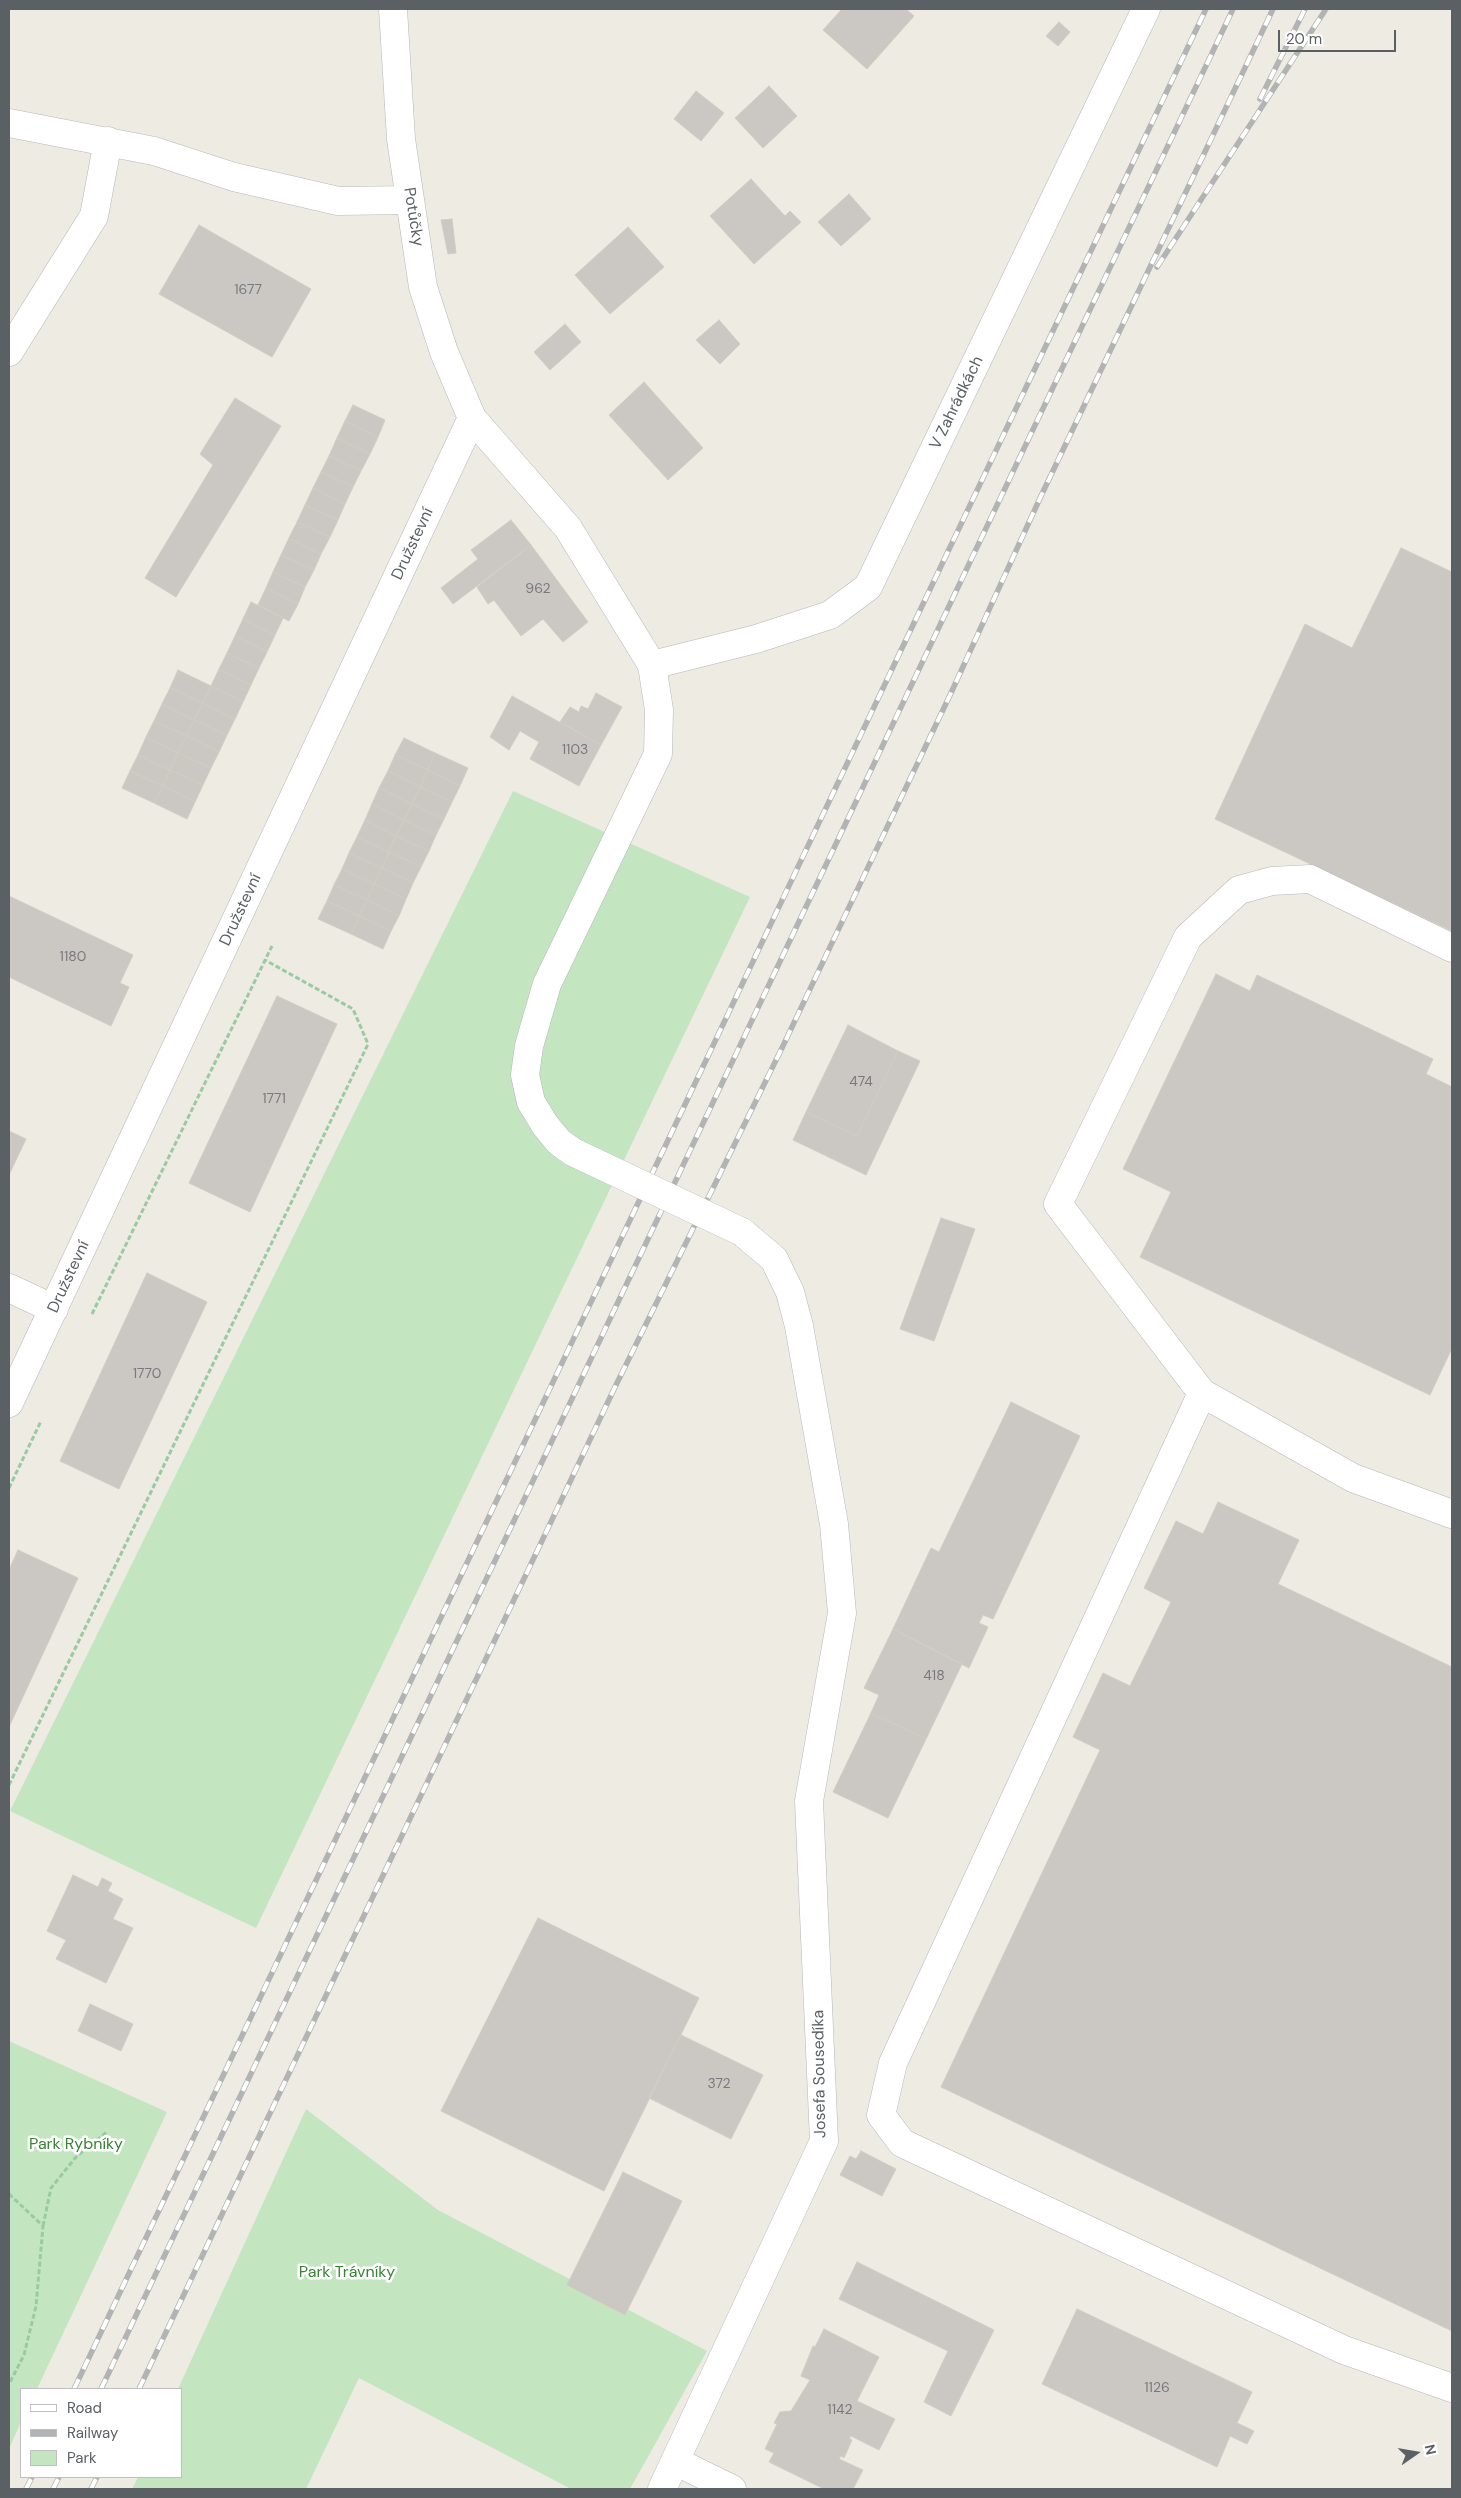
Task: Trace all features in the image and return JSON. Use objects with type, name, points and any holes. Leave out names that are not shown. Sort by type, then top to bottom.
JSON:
[{"type":"street","name":"Potůčky","points":[[393,9],[401,139],[410,200],[423,287],[444,352],[472,418],[568,528],[652,665]]},
{"type":"street","name":"V Zahrádkách","points":[[652,665],[756,639],[830,616],[868,586],[1146,9]]},
{"type":"street","points":[[9,123],[154,151],[234,177],[338,201],[410,200]]},
{"type":"street","points":[[9,352],[94,216],[108,141]]},
{"type":"street","name":"Družstevní","points":[[9,1403],[472,418]]},
{"type":"street","name":"Josefa Sousedíka","points":[[652,665],[658,710],[658,754],[547,984],[528,1046],[524,1076],[531,1102],[559,1142],[573,1152],[742,1232],[774,1259],[790,1292],[799,1326],[834,1524],[842,1614],[836,1658],[809,1801],[824,2141],[662,2489]]},
{"type":"street","points":[[1452,948],[1310,879],[1272,881],[1239,890],[1188,937],[1058,1204],[1202,1393],[1353,1478],[1452,1514]]},
{"type":"street","points":[[9,1288],[54,1309]]},
{"type":"street","points":[[1202,1393],[893,2063],[881,2115],[902,2143],[1344,2350],[1452,2388]]},
{"type":"street","points":[[675,2461],[732,2489]]},
{"type":"path","points":[[90,1318],[272,946]]},
{"type":"path","points":[[9,1785],[368,1044],[353,1008],[265,960]]},
{"type":"path","points":[[9,1488],[43,1417]]},
{"type":"path","points":[[9,2384],[24,2355],[36,2306],[43,2226],[52,2188],[76,2157],[108,2131]]},
{"type":"path","points":[[9,2194],[43,2226]]},
{"type":"green space","points":[[513,791],[750,897],[256,1928],[10,1811]]},
{"type":"green space","name":"Park Rybníky","points":[[9,2041],[167,2112],[37,2388],[20,2388],[20,2424],[9,2449]]},
{"type":"green space","name":"Park Trávníky","points":[[306,2109],[438,2210],[707,2351],[630,2489],[571,2489],[359,2378],[306,2489],[132,2489],[138,2478],[182,2478],[182,2388],[178,2388]]},
{"type":"building","points":[[842,9],[906,9],[914,16],[867,69],[823,30]]},
{"type":"building","points":[[1059,22],[1070,32],[1058,46],[1046,36]]},
{"type":"building","points":[[769,86],[797,116],[763,148],[735,118]]},
{"type":"building","points":[[696,91],[724,113],[701,141],[674,119]]},
{"type":"building","points":[[751,179],[785,216],[790,211],[801,222],[754,264],[710,216]]},
{"type":"building","points":[[849,194],[871,219],[841,246],[818,222]]},
{"type":"building","points":[[452,219],[456,253],[448,254],[441,220]]},
{"type":"building","points":[[199,225],[311,289],[272,357],[159,294]]},
{"type":"building","points":[[628,227],[664,267],[610,314],[575,275]]},
{"type":"building","points":[[719,320],[740,344],[720,364],[696,340]]},
{"type":"building","points":[[565,324],[581,342],[550,370],[534,352]]},
{"type":"building","points":[[644,382],[703,448],[668,480],[609,415]]},
{"type":"building","points":[[235,398],[281,426],[176,597],[145,578],[213,465],[200,454]]},
{"type":"building","points":[[353,405],[385,420],[378,437],[345,421]]},
{"type":"building","points":[[345,421],[378,437],[370,454],[337,438]]},
{"type":"building","points":[[337,438],[370,454],[361,471],[329,456]]},
{"type":"building","points":[[329,456],[361,471],[353,487],[321,472]]},
{"type":"building","points":[[321,472],[353,487],[345,504],[313,488]]},
{"type":"building","points":[[313,488],[345,504],[338,520],[305,505]]},
{"type":"building","points":[[305,505],[338,520],[330,537],[297,522]]},
{"type":"building","points":[[511,520],[531,545],[453,604],[441,588],[478,559],[471,550]]},
{"type":"building","points":[[297,522],[330,537],[321,554],[289,538]]},
{"type":"building","points":[[289,538],[321,554],[314,570],[281,555]]},
{"type":"building","points":[[531,545],[588,622],[563,642],[543,619],[521,636],[494,600],[488,604],[477,587]]},
{"type":"building","points":[[1401,548],[1452,572],[1452,931],[1215,819],[1305,624],[1352,648]]},
{"type":"building","points":[[281,555],[314,570],[305,587],[273,572]]},
{"type":"building","points":[[273,572],[305,587],[298,604],[266,588]]},
{"type":"building","points":[[266,588],[298,604],[289,621],[258,605]]},
{"type":"building","points":[[251,602],[283,618],[275,635],[243,619]]},
{"type":"building","points":[[243,619],[275,635],[267,652],[235,636]]},
{"type":"building","points":[[235,636],[267,652],[259,668],[227,653]]},
{"type":"building","points":[[227,653],[259,668],[251,685],[219,669]]},
{"type":"building","points":[[219,669],[251,685],[243,702],[211,686]]},
{"type":"building","points":[[178,670],[211,686],[203,703],[170,688]]},
{"type":"building","points":[[211,686],[243,702],[235,719],[203,703]]},
{"type":"building","points":[[170,688],[203,703],[194,720],[162,704]]},
{"type":"building","points":[[596,693],[622,707],[601,745],[560,722],[570,707],[579,712],[581,706],[588,709]]},
{"type":"building","points":[[512,696],[601,745],[579,786],[530,759],[539,742],[520,731],[509,750],[490,737]]},
{"type":"building","points":[[203,703],[235,719],[227,735],[194,720]]},
{"type":"building","points":[[162,704],[194,720],[187,736],[154,721]]},
{"type":"building","points":[[194,720],[227,735],[219,752],[187,736]]},
{"type":"building","points":[[154,721],[187,736],[178,753],[146,737]]},
{"type":"building","points":[[187,736],[219,752],[211,768],[178,753]]},
{"type":"building","points":[[146,737],[178,753],[170,770],[138,755]]},
{"type":"building","points":[[404,738],[435,753],[428,770],[395,755]]},
{"type":"building","points":[[178,753],[211,768],[203,785],[170,770]]},
{"type":"building","points":[[435,753],[468,768],[460,786],[428,770]]},
{"type":"building","points":[[138,755],[170,770],[163,786],[130,771]]},
{"type":"building","points":[[395,755],[428,770],[420,787],[388,771]]},
{"type":"building","points":[[170,770],[203,785],[195,802],[163,786]]},
{"type":"building","points":[[428,770],[460,786],[452,802],[420,787]]},
{"type":"building","points":[[130,771],[163,786],[154,803],[122,788]]},
{"type":"building","points":[[388,771],[420,787],[412,804],[379,788]]},
{"type":"building","points":[[163,786],[195,802],[187,819],[154,803]]},
{"type":"building","points":[[420,787],[452,802],[444,819],[412,804]]},
{"type":"building","points":[[379,788],[412,804],[404,820],[372,804]]},
{"type":"building","points":[[372,804],[404,820],[396,836],[365,820]]},
{"type":"building","points":[[412,804],[444,819],[436,835],[404,820]]},
{"type":"building","points":[[365,820],[396,836],[389,852],[357,837]]},
{"type":"building","points":[[404,820],[436,835],[429,851],[396,836]]},
{"type":"building","points":[[396,836],[429,851],[421,867],[389,852]]},
{"type":"building","points":[[357,837],[389,852],[382,868],[349,853]]},
{"type":"building","points":[[389,852],[421,867],[413,883],[382,868]]},
{"type":"building","points":[[349,853],[382,868],[374,884],[342,869]]},
{"type":"building","points":[[382,868],[413,883],[406,899],[374,884]]},
{"type":"building","points":[[342,869],[374,884],[367,900],[334,885]]},
{"type":"building","points":[[374,884],[406,899],[399,916],[367,900]]},
{"type":"building","points":[[334,885],[367,900],[359,916],[327,901]]},
{"type":"building","points":[[9,896],[133,955],[120,983],[129,987],[111,1026],[9,977]]},
{"type":"building","points":[[367,900],[399,916],[391,931],[359,916]]},
{"type":"building","points":[[327,901],[359,916],[351,934],[318,919]]},
{"type":"building","points":[[359,916],[391,931],[383,949],[351,934]]},
{"type":"building","points":[[1216,974],[1250,991],[1257,975],[1433,1059],[1426,1074],[1452,1087],[1452,1348],[1430,1395],[1140,1257],[1171,1192],[1123,1169]]},
{"type":"building","points":[[277,996],[337,1024],[250,1212],[189,1183]]},
{"type":"building","points":[[848,1025],[898,1051],[857,1136],[806,1112]]},
{"type":"building","points":[[898,1051],[920,1061],[866,1175],[793,1140],[806,1112],[857,1136]]},
{"type":"building","points":[[9,1131],[26,1139],[9,1175]]},
{"type":"building","points":[[941,1218],[975,1229],[934,1341],[900,1329]]},
{"type":"building","points":[[147,1273],[207,1302],[119,1489],[60,1461]]},
{"type":"building","points":[[1011,1402],[1080,1436],[993,1619],[983,1615],[979,1623],[988,1627],[969,1668],[893,1629],[931,1548],[939,1552]]},
{"type":"building","points":[[1218,1502],[1299,1540],[1278,1584],[1452,1667],[1452,2331],[941,2087],[1100,1750],[1073,1737],[1103,1673],[1130,1686],[1171,1602],[1144,1588],[1176,1521],[1203,1534]]},
{"type":"building","points":[[18,1550],[78,1578],[9,1727],[9,1570]]},
{"type":"building","points":[[893,1629],[962,1664],[926,1739],[871,1713],[879,1695],[864,1688]]},
{"type":"building","points":[[871,1713],[926,1739],[888,1818],[833,1792]]},
{"type":"building","points":[[73,1875],[98,1887],[102,1878],[112,1883],[108,1891],[123,1899],[113,1919],[133,1928],[106,1983],[56,1959],[66,1940],[47,1931]]},
{"type":"building","points":[[538,1918],[699,1998],[604,2191],[441,2111]]},
{"type":"building","points":[[90,2004],[133,2024],[121,2051],[78,2031]]},
{"type":"building","points":[[681,2035],[763,2075],[731,2139],[649,2098]]},
{"type":"building","points":[[861,2151],[896,2169],[882,2196],[840,2175],[850,2156],[856,2159]]},
{"type":"building","points":[[623,2172],[682,2201],[625,2315],[567,2285]]},
{"type":"building","points":[[857,2262],[994,2330],[951,2416],[924,2402],[948,2351],[839,2299]]},
{"type":"building","points":[[1077,2309],[1252,2392],[1237,2423],[1254,2431],[1247,2444],[1230,2436],[1217,2467],[1042,2384]]},
{"type":"building","points":[[824,2329],[879,2357],[857,2401],[895,2419],[879,2450],[851,2436],[849,2438],[852,2440],[844,2458],[841,2456],[839,2459],[863,2470],[853,2489],[824,2489],[769,2462],[774,2453],[765,2449],[777,2424],[774,2423],[780,2412],[791,2411],[810,2380],[801,2376],[813,2346],[815,2347]]},
{"type":"railway","points":[[74,2388],[1206,9]]},
{"type":"railway","points":[[101,2388],[1233,9]]},
{"type":"railway","points":[[139,2388],[616,1385],[781,1050],[951,693],[1041,496],[1273,9]]},
{"type":"railway","points":[[1260,99],[1305,9]]},
{"type":"railway","points":[[1157,267],[1326,9]]},
{"type":"railway","points":[[26,2489],[32,2478]]},
{"type":"railway","points":[[53,2489],[58,2478]]},
{"type":"railway","points":[[91,2489],[96,2478]]}]
